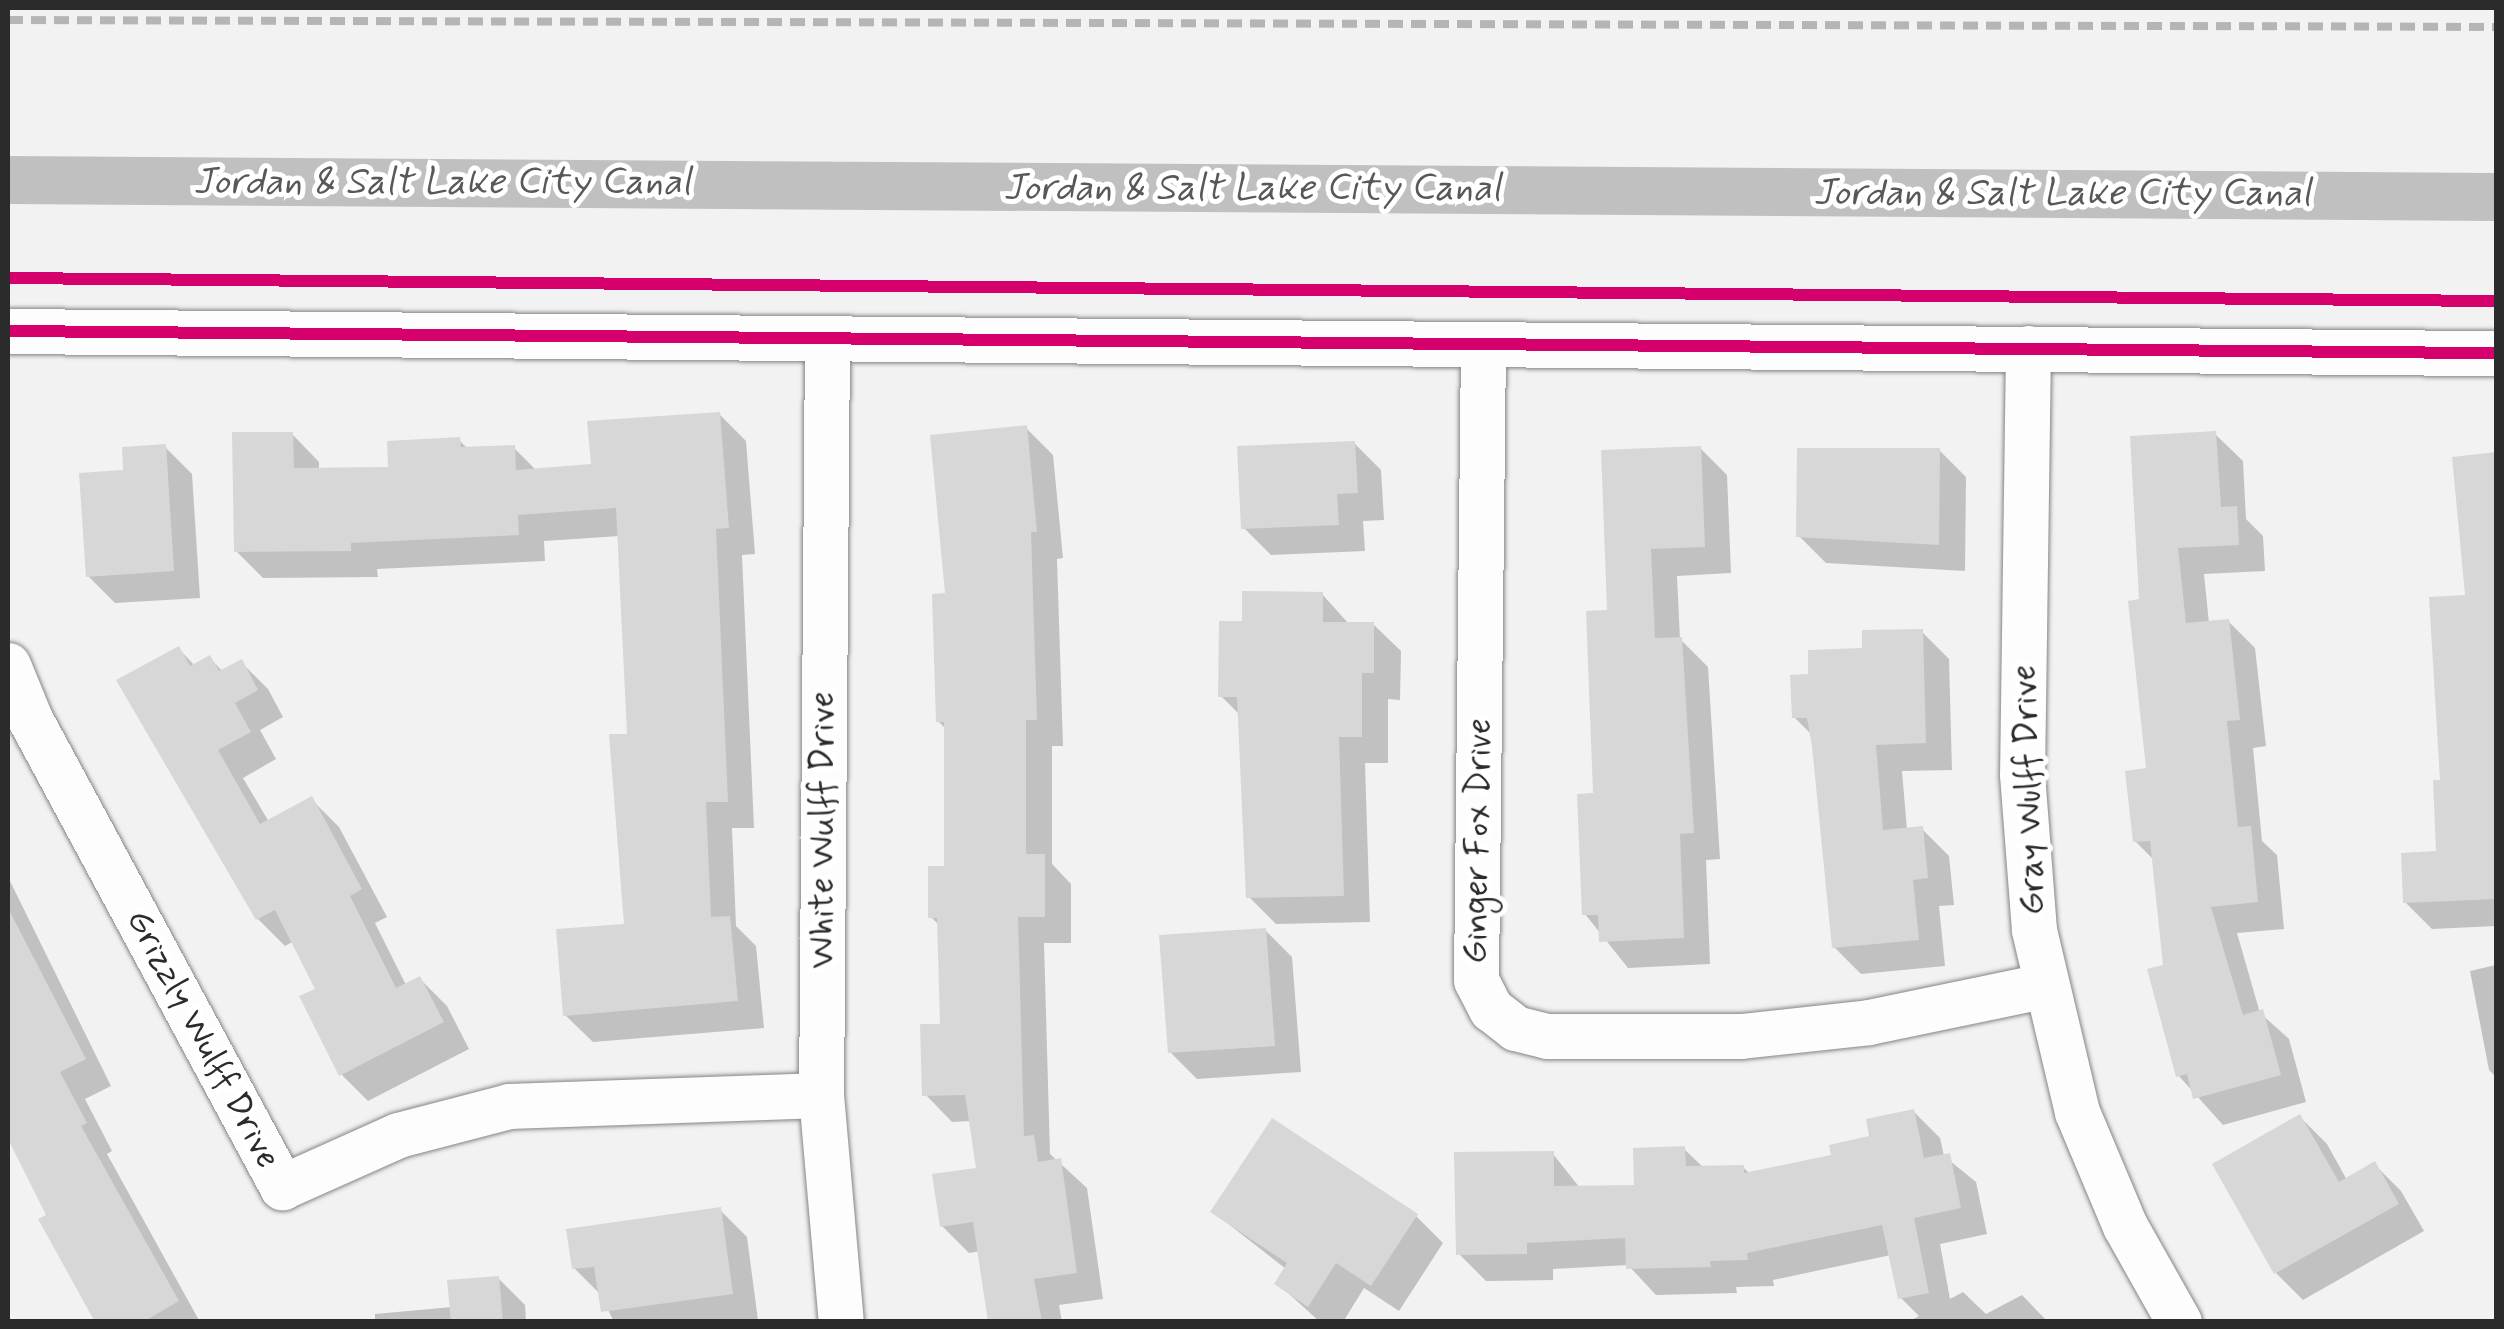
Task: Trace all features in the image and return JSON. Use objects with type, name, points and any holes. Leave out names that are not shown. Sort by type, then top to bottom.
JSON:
[{"type":"street","points":[[8,330],[2496,353]]},
{"type":"street","name":"White Wulff Drive","points":[[827,338],[821,1095],[842,1322]]},
{"type":"street","name":"Ginger Fox Drive","points":[[1484,344],[1476,980],[1491,1008],[1516,1028],[1547,1036],[1741,1036],[1869,1022],[2043,986]]},
{"type":"street","name":"Gray Wulff Drive","points":[[2028,348],[2022,774],[2043,986],[2076,1112],[2101,1173],[2179,1322]]},
{"type":"street","name":"Grizzly Wulff Drive","points":[[8,665],[282,1187],[398,1135],[509,1106],[821,1095]]},
{"type":"building","points":[[720,412],[729,528],[716,529],[728,802],[706,802],[711,917],[730,916],[738,1001],[563,1016],[556,929],[624,924],[609,734],[627,734],[616,508],[518,515],[519,535],[351,543],[351,551],[234,552],[232,432],[293,432],[294,468],[388,467],[387,441],[460,437],[461,447],[515,445],[516,470],[591,464],[587,421]]},
{"type":"building","points":[[1027,425],[1037,532],[1031,532],[1037,720],[1026,720],[1026,854],[1045,854],[1045,917],[1018,917],[1024,1136],[1034,1135],[1038,1162],[1061,1158],[1077,1273],[1034,1279],[1042,1322],[988,1322],[973,1222],[940,1227],[932,1174],[976,1168],[965,1095],[922,1096],[920,1024],[940,1024],[937,918],[928,918],[928,866],[944,866],[944,722],[936,722],[932,594],[945,593],[930,435]]},
{"type":"building","points":[[2216,431],[2221,507],[2237,506],[2239,545],[2178,548],[2186,623],[2229,619],[2240,720],[2227,721],[2238,827],[2251,826],[2258,902],[2211,907],[2243,1015],[2263,1009],[2281,1075],[2193,1099],[2187,1074],[2176,1077],[2147,969],[2163,965],[2150,841],[2133,842],[2125,771],[2146,768],[2128,601],[2139,599],[2130,436]]},
{"type":"building","points":[[1355,441],[1358,493],[1337,494],[1339,525],[1241,529],[1237,446]]},
{"type":"building","points":[[166,444],[174,571],[86,577],[79,473],[123,470],[122,447]]},
{"type":"building","points":[[1701,446],[1705,547],[1651,549],[1655,638],[1682,637],[1694,833],[1680,834],[1684,938],[1599,942],[1598,915],[1582,915],[1577,794],[1593,793],[1586,611],[1607,610],[1601,450]]},
{"type":"building","points":[[1797,448],[1940,448],[1939,545],[1796,537]]},
{"type":"building","points":[[2496,452],[2496,899],[2403,903],[2401,853],[2436,851],[2433,780],[2440,780],[2429,597],[2465,595],[2452,457]]},
{"type":"building","points":[[1242,591],[1323,592],[1323,622],[1374,622],[1374,673],[1362,673],[1362,737],[1339,737],[1344,896],[1246,898],[1237,697],[1218,697],[1219,621],[1242,621]]},
{"type":"building","points":[[1923,629],[1926,743],[1876,745],[1883,830],[1923,826],[1928,878],[1913,880],[1919,940],[1832,948],[1812,746],[1807,718],[1792,718],[1790,675],[1808,674],[1808,650],[1862,648],[1862,630]]},
{"type":"building","points":[[179,646],[190,666],[210,655],[219,671],[242,659],[258,690],[235,703],[251,732],[218,750],[260,824],[312,796],[362,889],[350,896],[396,988],[420,976],[444,1022],[339,1076],[299,996],[315,989],[275,910],[256,920],[116,680]]},
{"type":"building","points":[[8,908],[86,1059],[60,1072],[87,1123],[81,1126],[179,1301],[143,1322],[95,1322],[38,1219],[46,1215],[8,1139]]},
{"type":"building","points":[[1266,928],[1275,1046],[1168,1053],[1159,935]]},
{"type":"building","points":[[1914,1109],[1924,1158],[1950,1153],[1961,1208],[1914,1218],[1929,1293],[1898,1299],[1882,1225],[1747,1253],[1748,1260],[1710,1261],[1711,1267],[1626,1269],[1625,1238],[1527,1243],[1527,1254],[1456,1255],[1454,1152],[1554,1151],[1554,1186],[1634,1185],[1633,1148],[1685,1146],[1686,1166],[1744,1165],[1744,1173],[1831,1155],[1829,1145],[1869,1136],[1866,1119]]},
{"type":"building","points":[[2300,1114],[2339,1182],[2375,1161],[2399,1204],[2274,1274],[2212,1164]]},
{"type":"building","points":[[1272,1118],[1418,1214],[1371,1286],[1336,1263],[1308,1307],[1274,1284],[1287,1263],[1210,1212]]},
{"type":"building","points":[[721,1207],[733,1294],[601,1312],[594,1267],[572,1269],[566,1229]]},
{"type":"building","points":[[499,1276],[503,1322],[451,1322],[447,1280]]},
{"type":"waterway","name":"Jordan & Salt Lake City Canal","points":[[8,180],[2496,197]]},
{"type":"railway","points":[[8,20],[2496,27]]},
{"type":"cycle path","points":[[8,278],[2496,301]]},
{"type":"cycle path","points":[[8,331],[2496,353]]}]
